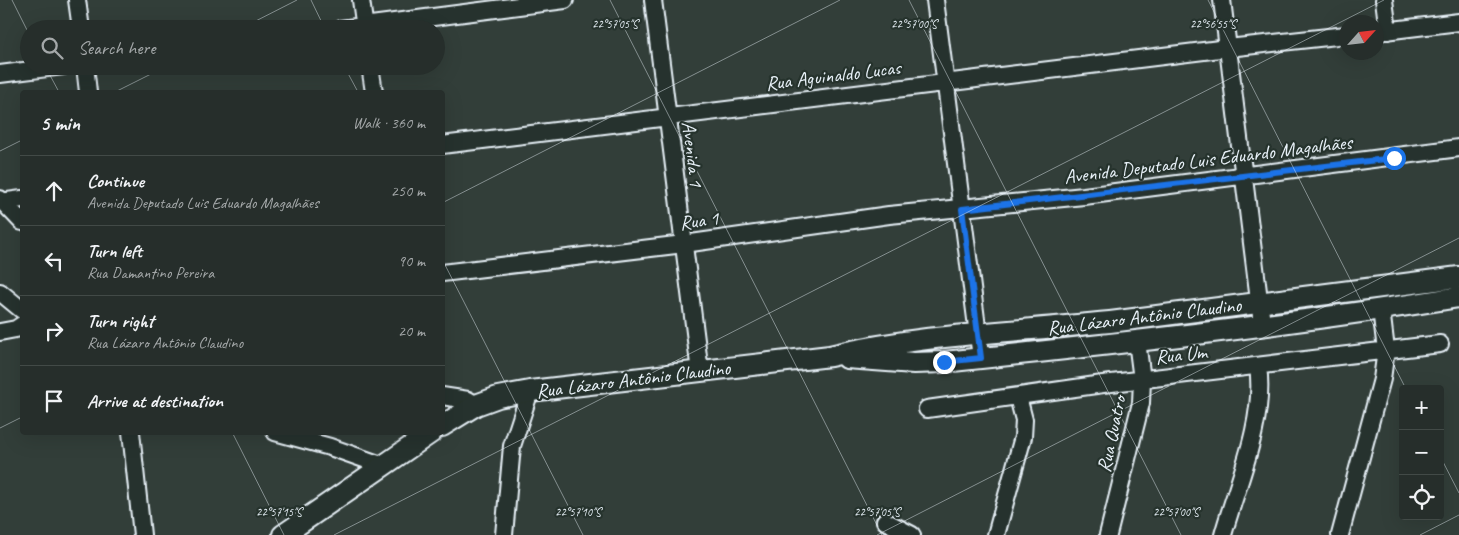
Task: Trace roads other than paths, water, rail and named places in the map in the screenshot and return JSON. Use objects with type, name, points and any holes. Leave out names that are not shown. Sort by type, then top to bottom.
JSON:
[{"type":"main road","name":"Rua Lázaro Antônio Claudino","points":[[445,424],[476,406],[498,397],[530,391],[830,356],[875,346],[943,337],[1119,321],[1259,301],[1459,277]]},
{"type":"main road","name":"Rua Lázaro Antônio Claudino","points":[[830,356],[914,363],[981,358],[1137,341],[1459,297]]},
{"type":"main road","points":[[283,535],[428,435]]},
{"type":"street","points":[[77,0],[79,20]]},
{"type":"street","points":[[362,0],[364,20]]},
{"type":"street","points":[[417,20],[565,0]]},
{"type":"street","name":"Avenida 1","points":[[653,0],[700,372]]},
{"type":"street","points":[[936,0],[981,358]]},
{"type":"street","points":[[1222,0],[1242,175],[1262,324]]},
{"type":"street","points":[[1383,15],[1384,0]]},
{"type":"street","points":[[1384,31],[1459,22]]},
{"type":"street","name":"Rua Aguinaldo Lucas","points":[[445,145],[667,116],[1339,36]]},
{"type":"street","points":[[0,74],[20,71]]},
{"type":"street","points":[[86,75],[88,90]]},
{"type":"street","points":[[371,75],[374,90]]},
{"type":"street","name":"Avenida Deputado Luis Eduardo Magalhães","points":[[962,209],[1084,196],[1459,148]]},
{"type":"street","points":[[0,201],[20,199]]},
{"type":"street","points":[[0,201],[20,220]]},
{"type":"street","name":"Rua 1","points":[[445,273],[684,244],[889,215],[962,209]]},
{"type":"street","points":[[0,292],[20,308]]},
{"type":"street","points":[[1340,535],[1378,396],[1386,350],[1381,309]]},
{"type":"street","points":[[0,332],[20,326]]},
{"type":"street","name":"Rua Quatro","points":[[1108,535],[1139,412],[1142,380],[1137,341]]},
{"type":"street","name":"Rua Um","points":[[927,409],[1142,380],[1440,344]]},
{"type":"street","points":[[1223,535],[1250,442],[1261,386],[1258,367]]},
{"type":"street","points":[[504,535],[512,446],[530,391]]},
{"type":"street","points":[[445,396],[468,400],[476,406]]},
{"type":"street","points":[[996,535],[1023,437],[1024,420],[1018,397]]},
{"type":"street","points":[[131,435],[142,535]]},
{"type":"street","points":[[286,435],[330,447],[384,466]]},
{"type":"street","points":[[885,521],[912,535]]}]
